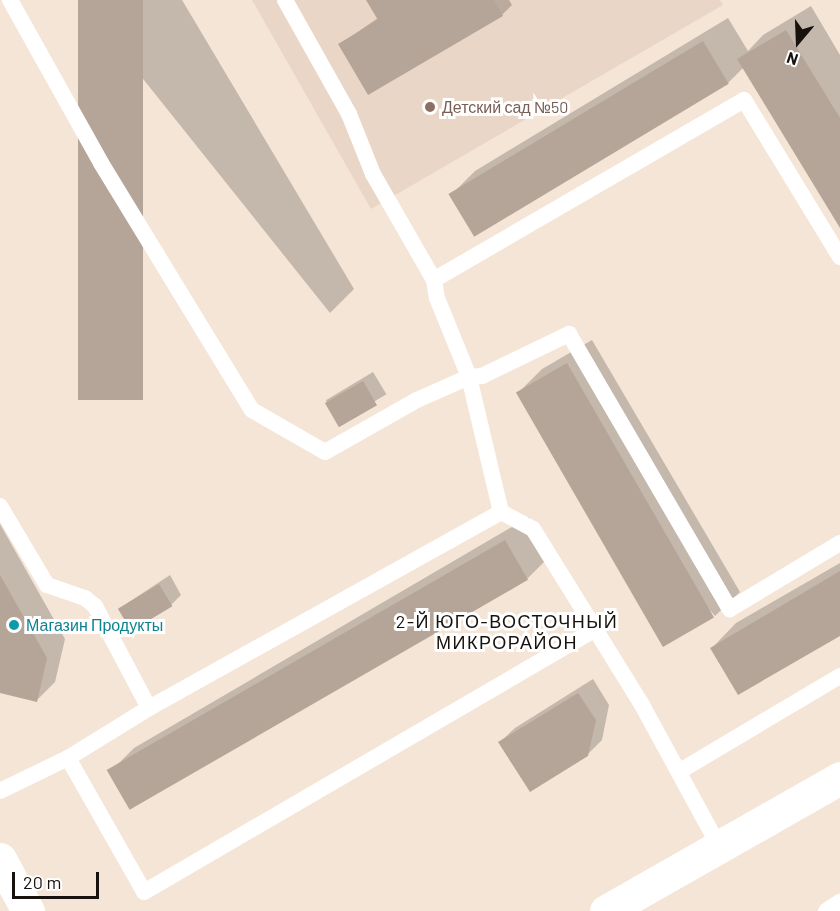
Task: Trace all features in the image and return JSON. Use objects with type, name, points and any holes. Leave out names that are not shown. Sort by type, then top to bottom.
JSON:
[{"type":"main road","points":[[606,911],[840,778]]},
{"type":"main road","points":[[0,859],[28,911]]},
{"type":"lane","points":[[10,0],[101,163],[252,410],[325,452],[417,400],[469,377],[482,376],[569,334],[730,609],[840,543]]},
{"type":"lane","points":[[285,0],[349,114],[373,174],[434,280],[437,298],[469,377],[501,512],[533,529],[680,771],[720,848]]},
{"type":"lane","points":[[434,280],[744,100],[840,257]]},
{"type":"lane","points":[[0,506],[47,585],[86,598],[95,606],[149,708]]},
{"type":"lane","points":[[0,790],[68,759],[149,708],[501,512]]},
{"type":"lane","points":[[68,759],[144,892],[594,630]]},
{"type":"lane","points":[[680,771],[840,676]]},
{"type":"lane","points":[[826,911],[840,902]]},
{"type":"shaded area","name":"Детский сад №50","points":[[252,0],[720,0],[723,5],[371,209]]},
{"type":"building","points":[[78,0],[143,0],[143,400],[78,400]]},
{"type":"building","points":[[366,0],[494,0],[503,16],[368,95],[338,44],[378,20]]},
{"type":"building","points":[[786,30],[840,118],[840,228],[737,59]]},
{"type":"building","points":[[703,41],[729,84],[474,237],[448,194]]},
{"type":"building","points":[[567,363],[714,618],[663,647],[516,393]]},
{"type":"building","points":[[363,381],[377,405],[339,427],[325,403]]},
{"type":"building","points":[[505,540],[528,580],[130,810],[107,770]]},
{"type":"building","points":[[840,571],[840,636],[738,695],[710,648]]},
{"type":"building","name":"Магазин Продукты","points":[[0,575],[47,658],[37,702],[0,693]]},
{"type":"building","points":[[159,584],[172,606],[131,631],[118,609]]},
{"type":"building","points":[[578,693],[596,720],[588,756],[530,792],[498,742]]},
{"type":"place","name":"Детский сад №50","points":[[430,107]]},
{"type":"place","name":"Магазин Продукты","points":[[14,625]]},
{"type":"district","name":"2-Й ЮГО-ВОСТОЧНЫЙ МИКРОРАЙОН","points":[[507,632]]}]
